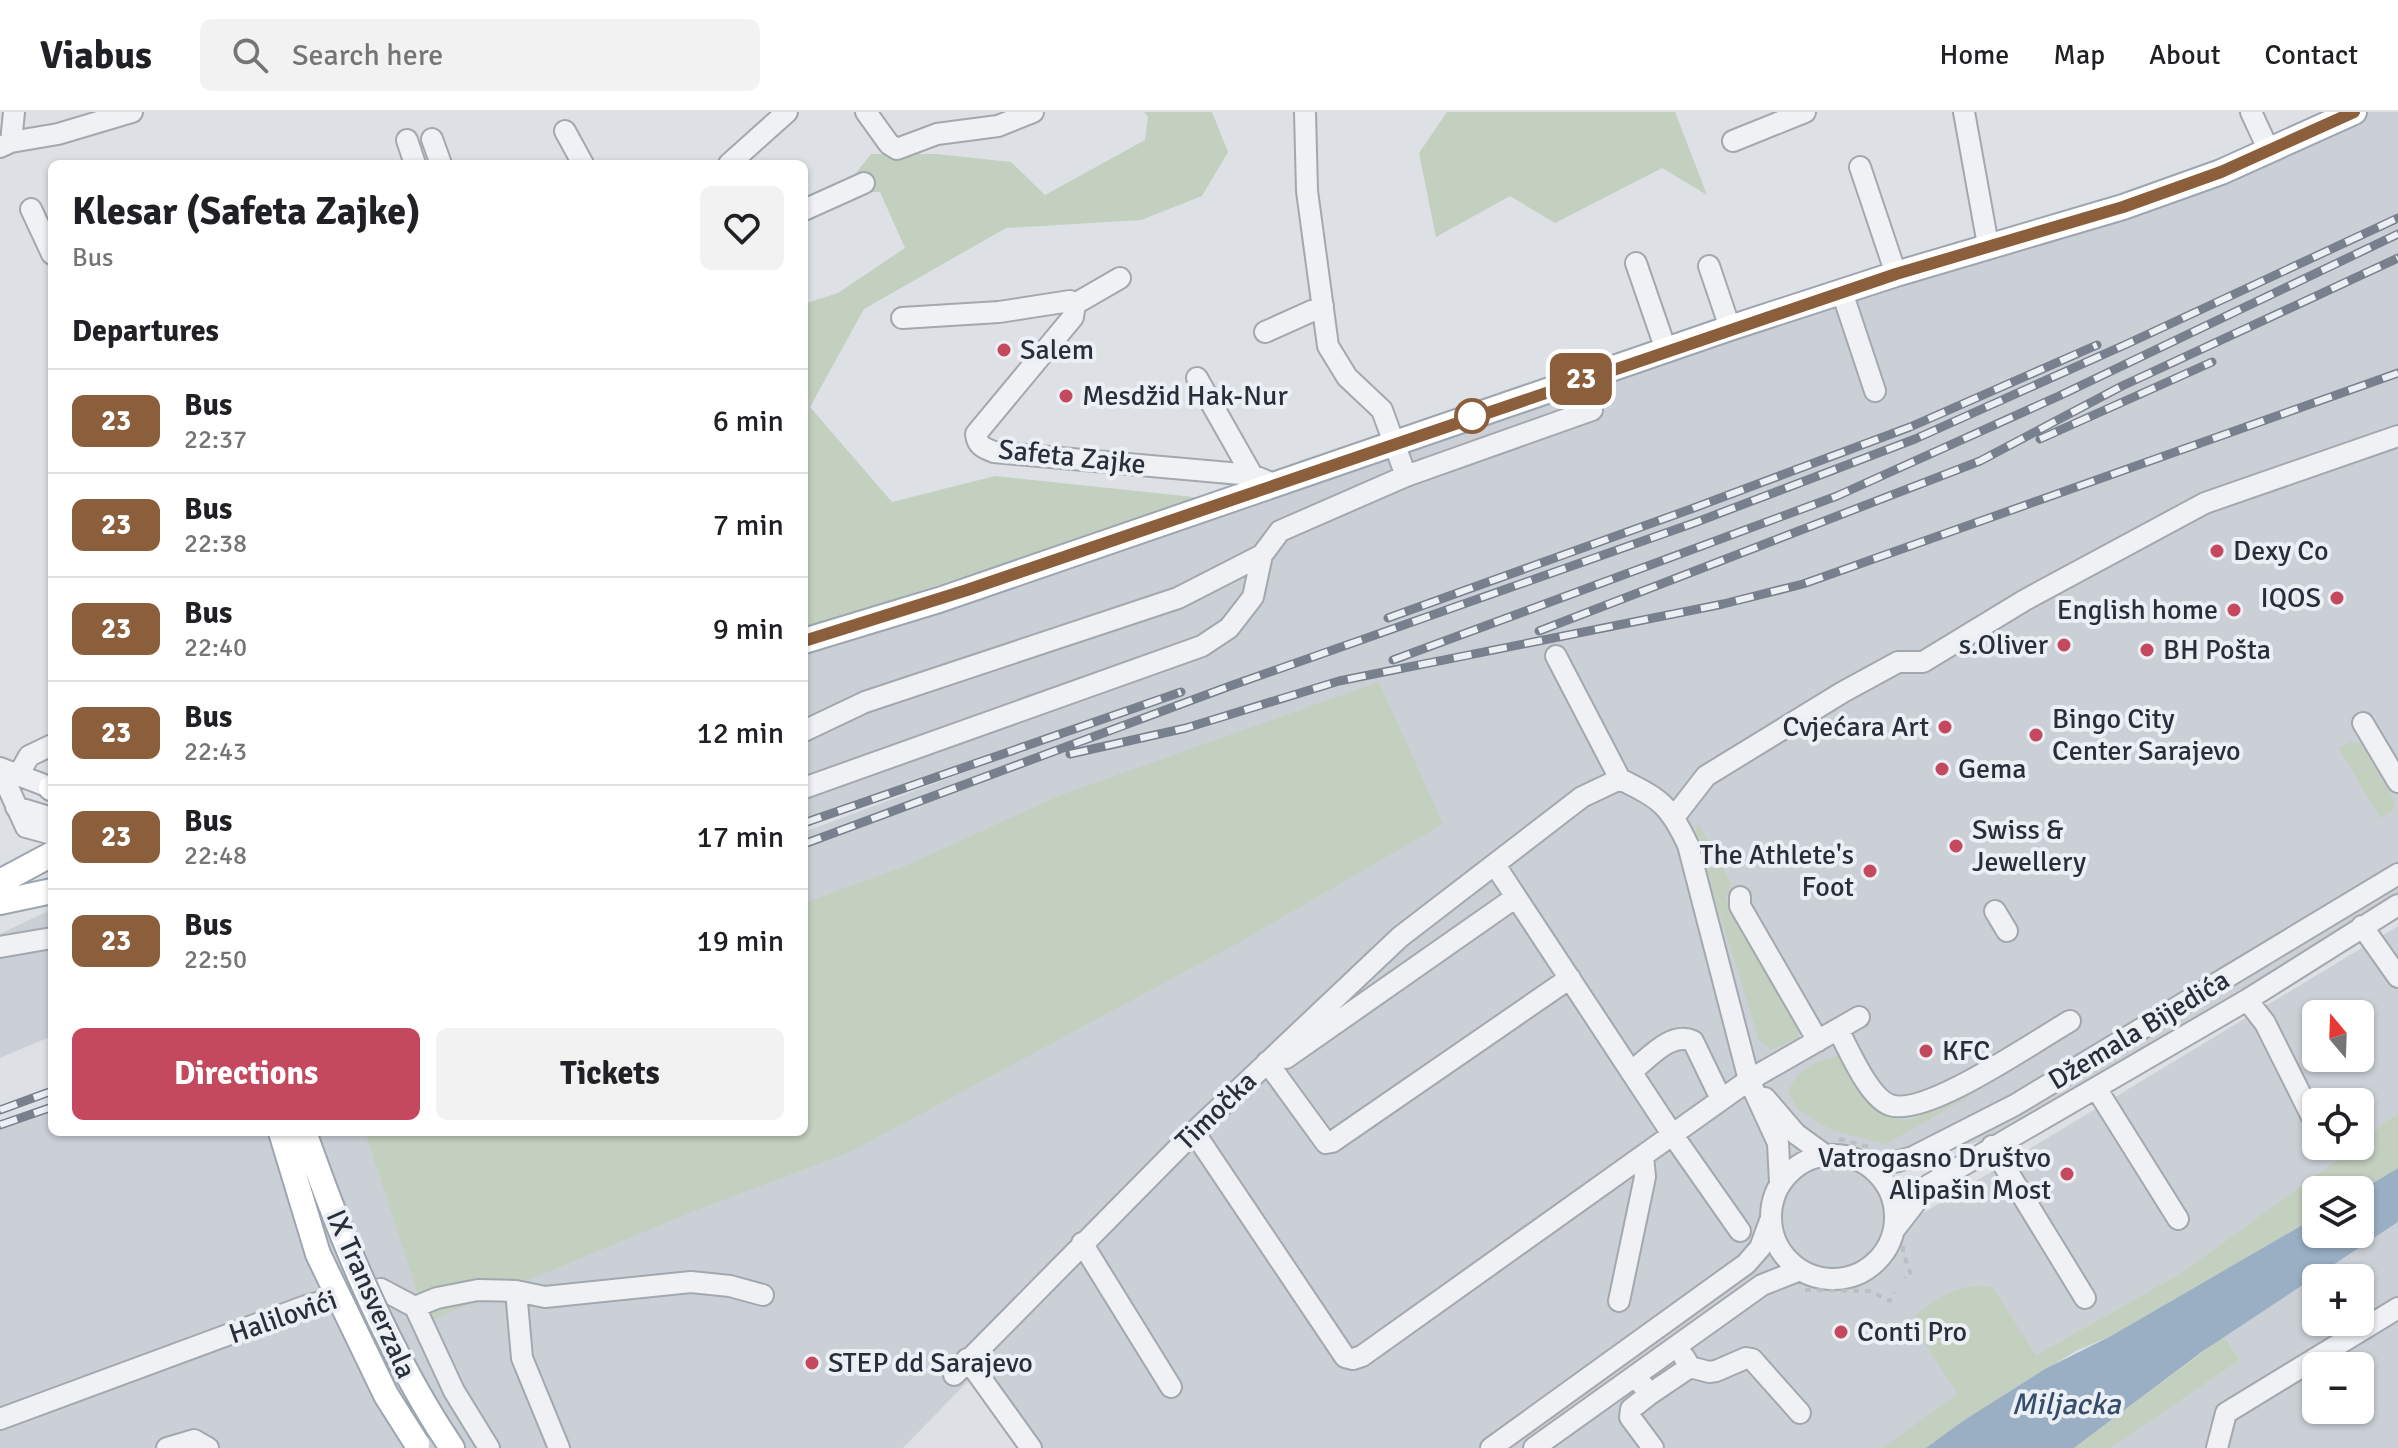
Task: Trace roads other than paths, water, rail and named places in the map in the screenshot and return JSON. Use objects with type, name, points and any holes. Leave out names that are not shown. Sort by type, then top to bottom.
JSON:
[{"type":"main road","points":[[808,640],[939,600],[1730,328],[1988,245],[2123,207],[2221,172],[2354,112]]},
{"type":"main road","points":[[0,882],[48,856]]},
{"type":"main road","points":[[0,902],[48,892]]},
{"type":"main road","name":"IX Transverzala","points":[[282,1136],[318,1254],[386,1395],[418,1446]]},
{"type":"main road","name":"IX Transverzala","points":[[305,1136],[341,1235],[371,1306],[411,1384],[452,1448]]},
{"type":"street","points":[[14,112],[5,144],[58,134],[132,112]]},
{"type":"street","points":[[733,160],[787,112]]},
{"type":"street","points":[[866,112],[889,144],[897,149],[937,134],[998,126],[1033,112]]},
{"type":"street","points":[[1305,112],[1307,191],[1328,346],[1347,377],[1382,410],[1406,476]]},
{"type":"street","points":[[1733,141],[1805,112]]},
{"type":"street","points":[[1964,112],[1988,245]]},
{"type":"street","points":[[2251,112],[2269,151]]},
{"type":"street","points":[[565,131],[581,160]]},
{"type":"street","points":[[432,139],[440,160]]},
{"type":"street","points":[[407,140],[414,160]]},
{"type":"street","points":[[1860,167],[1896,274]]},
{"type":"street","points":[[808,208],[864,183]]},
{"type":"street","points":[[31,209],[48,245]]},
{"type":"street","points":[[1636,263],[1666,350]]},
{"type":"street","points":[[1709,266],[1730,328]]},
{"type":"street","points":[[902,318],[999,312],[1070,301],[1075,304],[1120,278]]},
{"type":"street","points":[[1842,292],[1875,391]]},
{"type":"street","name":"Safeta Zajke","points":[[1075,304],[1073,317],[976,434],[976,441],[982,447],[994,452],[1252,475],[1276,485]]},
{"type":"street","points":[[1265,332],[1323,306]]},
{"type":"street","points":[[1197,378],[1252,475]]},
{"type":"street","points":[[808,787],[1202,646],[1229,628],[1253,597],[1262,555],[1280,531],[1406,476],[1592,410]]},
{"type":"street","points":[[1675,816],[1706,776],[1898,662],[1923,662],[2025,600],[2205,503],[2398,436]]},
{"type":"street","points":[[808,729],[865,702],[1178,598],[1262,555]]},
{"type":"street","points":[[1556,656],[1620,779],[1653,796],[1675,816],[1688,845],[1749,1080],[1778,1143],[1780,1183]]},
{"type":"street","points":[[2363,723],[2398,782]]},
{"type":"street","points":[[11,772],[29,756],[48,747]]},
{"type":"street","points":[[11,772],[48,786]]},
{"type":"street","points":[[11,772],[16,807],[26,827],[48,833]]},
{"type":"street","name":"Timočka","points":[[1031,1448],[960,1367],[1194,1132],[1269,1065],[1400,937],[1582,797],[1620,779]]},
{"type":"street","points":[[16,807],[48,817]]},
{"type":"street","points":[[1495,865],[1672,1134],[1740,1231]]},
{"type":"street","name":"Džemala Bijedića","points":[[1876,1159],[1913,1157],[2015,1105],[2398,874]]},
{"type":"street","points":[[1516,897],[1269,1065],[1326,1143],[1332,1142],[1570,978]]},
{"type":"street","points":[[1740,897],[1740,906],[1818,1041]]},
{"type":"street","name":"Džemala Bijedića","points":[[1800,1270],[1818,1277],[1838,1279],[1857,1274],[1874,1264],[1894,1230],[1929,1185],[2247,1000],[2398,905]]},
{"type":"street","points":[[1995,911],[2007,931]]},
{"type":"street","points":[[2362,926],[2395,967]]},
{"type":"street","points":[[0,947],[48,939]]},
{"type":"street","points":[[2247,1000],[2265,1023],[2302,1097]]},
{"type":"street","points":[[1194,1132],[1345,1357],[1353,1359],[1362,1356],[1749,1080],[1847,1024],[1870,1086],[1889,1104],[1909,1107],[1922,1104],[1984,1071],[2070,1021]]},
{"type":"street","points":[[1631,1072],[1675,1038],[1685,1037],[1693,1041],[1721,1099]]},
{"type":"street","points":[[1749,1080],[1796,1134],[1842,1155],[1876,1159],[1895,1207],[1894,1230]]},
{"type":"street","points":[[2096,1088],[2178,1219]]},
{"type":"street","points":[[1491,1448],[1746,1264],[1760,1248],[1780,1183],[1792,1169],[1826,1146]]},
{"type":"street","points":[[1992,1146],[2085,1298]]},
{"type":"street","points":[[1619,1301],[1645,1177],[1643,1156]]},
{"type":"street","points":[[1541,1446],[1762,1285],[1800,1270],[1785,1257],[1775,1240],[1770,1221]]},
{"type":"street","points":[[1082,1243],[1171,1387]]},
{"type":"street","points":[[489,1448],[454,1391],[415,1307],[437,1298],[478,1290],[516,1291],[545,1297],[691,1282],[730,1286],[763,1295]]},
{"type":"street","name":"Halilovići","points":[[0,1419],[306,1306],[348,1294],[381,1289],[415,1307]]},
{"type":"street","points":[[516,1291],[522,1358],[559,1448]]},
{"type":"street","points":[[2217,1448],[2226,1413],[2398,1308]]},
{"type":"street","points":[[1677,1345],[1690,1367],[1709,1372],[1746,1358],[1752,1359],[1800,1413]]},
{"type":"street","points":[[1653,1448],[1630,1417],[1631,1409],[1690,1367]]},
{"type":"street","points":[[1635,1376],[1650,1394]]},
{"type":"street","points":[[167,1448],[194,1440],[208,1448]]},
{"type":"water","name":"Miljacka","points":[[2398,1168],[2398,1222],[2374,1238],[2374,1183]]},
{"type":"water","name":"Miljacka","points":[[2302,1225],[2302,1248],[2359,1248],[2335,1264],[2302,1264],[2302,1286],[2203,1351],[2074,1448],[1926,1448],[2045,1369],[2111,1336]]},
{"type":"railway","points":[[808,843],[1230,686],[1694,523],[1915,439],[2398,218]]},
{"type":"railway","points":[[1393,660],[1837,496],[2059,396],[2398,234]]},
{"type":"railway","points":[[1539,631],[1980,461],[2122,386],[2398,258]]},
{"type":"railway","points":[[1388,618],[1910,427],[2097,345]]},
{"type":"railway","points":[[2040,439],[2212,362]]},
{"type":"railway","points":[[1070,754],[1186,728],[1339,681],[1723,604],[1803,584],[2398,373]]},
{"type":"railway","points":[[808,822],[1181,692]]},
{"type":"railway","points":[[0,1110],[48,1092]]},
{"type":"railway","points":[[0,1125],[48,1108]]},
{"type":"place","name":"Salem","points":[[1004,350]]},
{"type":"place","name":"Mesdžid Hak-Nur","points":[[1066,396]]},
{"type":"place","name":"Dexy Co","points":[[2217,551]]},
{"type":"place","name":"IQOS","points":[[2337,598]]},
{"type":"place","name":"English home","points":[[2234,610]]},
{"type":"place","name":"s.Oliver","points":[[2064,645]]},
{"type":"place","name":"BH Pošta","points":[[2147,650]]},
{"type":"place","name":"Cvjećara Art","points":[[1945,727]]},
{"type":"place","name":"Bingo City Center Sarajevo","points":[[2036,735]]},
{"type":"place","name":"Gema","points":[[1942,769]]},
{"type":"place","name":"Swiss & Jewellery","points":[[1956,846]]},
{"type":"place","name":"The Athlete's Foot","points":[[1870,871]]},
{"type":"place","name":"KFC","points":[[1926,1051]]},
{"type":"place","name":"Vatrogasno Društvo Alipašin Most","points":[[2067,1174]]},
{"type":"place","name":"Conti Pro","points":[[1841,1332]]},
{"type":"place","name":"STEP dd Sarajevo","points":[[812,1363]]}]
